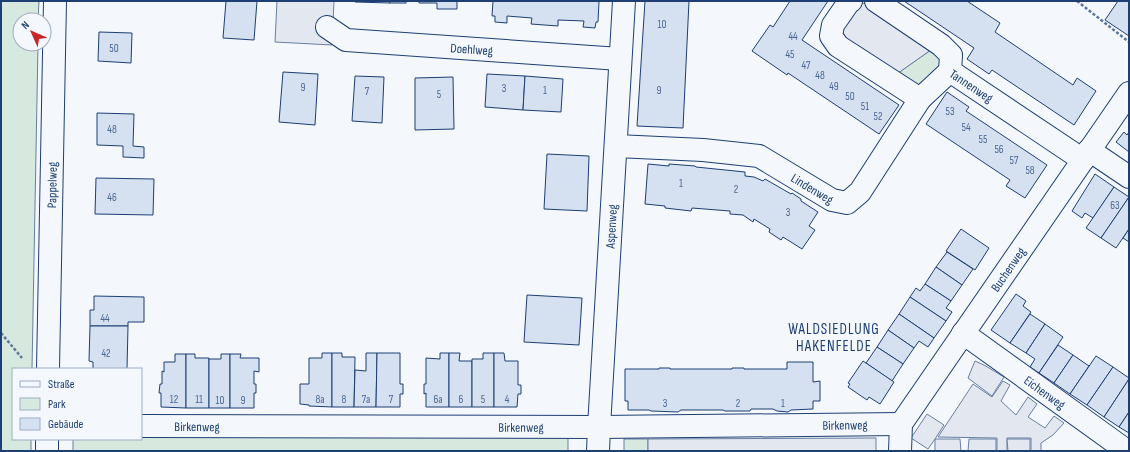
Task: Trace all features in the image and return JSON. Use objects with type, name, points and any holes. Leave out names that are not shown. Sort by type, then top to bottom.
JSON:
[{"type":"street","name":"Pappelweg","points":[[48,368],[55,1]]},
{"type":"street","name":"Aspenweg","points":[[598,451],[624,1]]},
{"type":"street","points":[[851,1],[833,25],[831,36],[838,46],[920,99]]},
{"type":"street","name":"Tannenweg","points":[[876,1],[940,45],[951,55],[950,71],[1086,155],[1129,177]]},
{"type":"street","name":"Doehlweg","points":[[327,27],[346,40],[620,59]]},
{"type":"street","name":"Lindenweg","points":[[616,146],[703,150],[759,156],[832,200],[847,203],[860,192],[920,99],[950,71]]},
{"type":"street","name":"Buchenweg","points":[[901,424],[1129,93]]},
{"type":"street","name":"Eichenweg","points":[[963,333],[1127,451]]},
{"type":"street","points":[[900,451],[901,424]]},
{"type":"street","name":"Birkenweg","points":[[142,426],[599,427],[901,424]]},
{"type":"street","points":[[47,440],[47,451]]},
{"type":"path","points":[[1077,1],[1129,42]]},
{"type":"path","points":[[1,333],[27,363]]},
{"type":"green space","points":[[1,1],[39,1],[38,12],[12,12],[12,52],[38,52],[32,368],[12,368],[12,440],[31,440],[31,451],[1,451]]},
{"type":"green space","points":[[935,47],[948,57],[918,90],[894,76]]},
{"type":"green space","points":[[142,434],[568,436],[568,451],[73,451],[73,440],[142,440]]},
{"type":"green space","points":[[624,439],[648,439],[648,451],[624,451]]},
{"type":"shaded area","points":[[277,1],[334,1],[332,45],[275,42]]},
{"type":"shaded area","points":[[860,3],[871,4],[935,47],[894,76],[842,41],[837,28]]},
{"type":"shaded area","points":[[975,361],[1004,377],[992,396],[968,378]]},
{"type":"shaded area","points":[[1003,381],[1010,385],[1001,401],[1016,415],[1028,397],[1037,404],[1028,417],[1045,428],[1054,416],[1064,423],[1053,435],[1041,443],[1041,451],[1031,451],[1031,438],[1007,438],[1007,451],[997,451],[997,438],[938,437],[973,384],[992,397]]},
{"type":"shaded area","points":[[927,414],[944,425],[928,449],[911,438]]},
{"type":"shaded area","points":[[876,438],[876,451],[648,451],[648,439]]},
{"type":"shaded area","points":[[935,439],[960,439],[961,451],[935,451]]},
{"type":"shaded area","points":[[969,439],[996,439],[996,451],[968,451]]},
{"type":"shaded area","points":[[1007,439],[1030,439],[1030,451],[1008,451]]},
{"type":"building","points":[[226,1],[257,1],[254,40],[223,38]]},
{"type":"building","points":[[390,1],[390,3],[355,2]]},
{"type":"building","points":[[390,1],[406,1],[406,3],[390,3]]},
{"type":"building","points":[[419,1],[457,1],[457,9],[437,9],[437,3],[419,3]]},
{"type":"building","points":[[493,1],[599,1],[598,22],[596,22],[595,28],[583,27],[584,21],[558,20],[558,26],[531,24],[532,18],[507,16],[507,23],[495,22],[495,16],[492,16]]},
{"type":"building","points":[[645,1],[689,1],[683,128],[637,126]]},
{"type":"building","points":[[790,1],[828,1],[802,40],[899,105],[879,134],[788,73],[787,75],[752,51],[770,25],[773,27]]},
{"type":"building","points":[[904,1],[967,1],[1000,23],[995,32],[1073,85],[1077,78],[1096,91],[1074,125],[992,70],[989,74],[967,59],[974,48]]},
{"type":"building","points":[[1118,1],[1129,1],[1129,36],[1105,20]]},
{"type":"building","points":[[99,32],[132,33],[131,63],[98,61]]},
{"type":"building","points":[[283,72],[318,74],[315,125],[279,122]]},
{"type":"building","points":[[487,74],[525,76],[523,110],[485,107]]},
{"type":"building","points":[[355,76],[384,77],[382,123],[352,121]]},
{"type":"building","points":[[525,76],[563,79],[561,112],[523,110]]},
{"type":"building","points":[[453,77],[454,129],[415,130],[415,78]]},
{"type":"building","points":[[947,92],[969,107],[966,111],[1047,165],[1025,198],[1006,186],[1010,180],[926,124]]},
{"type":"building","points":[[97,113],[134,114],[133,146],[144,147],[144,158],[123,157],[123,146],[97,145]]},
{"type":"building","points":[[1124,132],[1127,135],[1129,132],[1129,152],[1116,142]]},
{"type":"building","points":[[547,154],[589,156],[587,211],[544,209]]},
{"type":"building","points":[[648,164],[695,166],[745,172],[745,176],[754,177],[763,181],[765,179],[791,194],[792,193],[818,212],[809,226],[815,230],[802,249],[783,237],[781,240],[769,232],[770,229],[754,219],[753,222],[743,215],[730,214],[730,211],[692,208],[691,211],[645,204]]},
{"type":"building","points":[[1095,174],[1114,187],[1093,218],[1085,213],[1082,218],[1072,211]]},
{"type":"building","points":[[96,178],[154,179],[153,215],[95,214]]},
{"type":"building","points":[[1114,187],[1129,197],[1101,238],[1086,228]]},
{"type":"building","points":[[1129,197],[1129,229],[1116,248],[1101,238]]},
{"type":"building","points":[[961,229],[989,248],[975,270],[946,251]]},
{"type":"building","points":[[1129,229],[1129,242],[1123,238]]},
{"type":"building","points":[[947,252],[973,269],[962,285],[936,267]]},
{"type":"building","points":[[936,267],[962,285],[951,301],[925,284]]},
{"type":"building","points":[[925,284],[951,301],[946,308],[952,312],[946,321],[910,297],[916,288],[920,291]]},
{"type":"building","points":[[1016,294],[1026,301],[1023,306],[1031,312],[1010,343],[991,330]]},
{"type":"building","points":[[527,295],[582,298],[579,345],[524,342]]},
{"type":"building","points":[[94,296],[144,297],[144,322],[128,322],[128,326],[90,326],[90,310],[94,310]]},
{"type":"building","points":[[910,297],[946,321],[934,338],[899,314]]},
{"type":"building","points":[[899,314],[934,338],[928,347],[919,341],[914,348],[888,330]]},
{"type":"building","points":[[1030,314],[1045,324],[1026,353],[1010,343]]},
{"type":"building","points":[[1045,324],[1063,337],[1039,373],[1030,367],[1035,359],[1026,353]]},
{"type":"building","points":[[90,326],[128,326],[127,368],[93,368],[93,362],[89,361]]},
{"type":"building","points":[[888,330],[914,348],[903,364],[877,347]]},
{"type":"building","points":[[1058,345],[1073,355],[1054,383],[1039,373]]},
{"type":"building","points":[[877,347],[903,364],[892,381],[866,363]]},
{"type":"building","points":[[322,353],[332,353],[332,407],[300,404],[300,384],[309,384],[309,358],[322,358]]},
{"type":"building","points":[[332,353],[342,353],[342,357],[355,357],[354,407],[332,407]]},
{"type":"building","points":[[366,353],[377,353],[376,407],[354,407],[355,370],[366,371]]},
{"type":"building","points":[[377,353],[400,353],[400,384],[403,384],[403,394],[400,394],[400,407],[376,407]]},
{"type":"building","points":[[440,353],[449,353],[449,407],[426,407],[426,393],[424,394],[424,384],[426,384],[426,358],[440,359]]},
{"type":"building","points":[[449,353],[460,353],[459,361],[472,361],[472,407],[449,407]]},
{"type":"building","points":[[483,353],[494,353],[494,407],[472,407],[472,359],[483,359]]},
{"type":"building","points":[[494,353],[504,353],[505,361],[518,361],[518,385],[521,385],[521,394],[518,394],[517,407],[494,407]]},
{"type":"building","points":[[175,354],[186,354],[186,408],[161,407],[161,393],[159,393],[160,384],[162,384],[162,371],[164,372],[164,362],[175,362]]},
{"type":"building","points":[[186,354],[195,354],[195,358],[209,358],[209,408],[186,408]]},
{"type":"building","points":[[221,354],[230,354],[230,408],[209,408],[209,359],[221,359]]},
{"type":"building","points":[[230,354],[241,354],[240,358],[259,358],[259,372],[254,371],[256,393],[254,393],[254,408],[230,408]]},
{"type":"building","points":[[1073,355],[1089,366],[1070,394],[1054,383]]},
{"type":"building","points":[[1096,356],[1113,367],[1087,405],[1070,394]]},
{"type":"building","points":[[863,361],[894,382],[880,404],[869,397],[867,400],[848,387],[850,384],[848,383]]},
{"type":"building","points":[[787,362],[813,362],[813,382],[820,381],[820,401],[813,401],[813,409],[791,410],[788,412],[773,409],[751,409],[750,411],[651,411],[628,410],[628,401],[625,401],[625,369],[787,369]]},
{"type":"building","points":[[1113,367],[1129,379],[1104,417],[1087,405]]},
{"type":"building","points":[[1129,379],[1129,412],[1119,427],[1104,417]]},
{"type":"building","points":[[1129,412],[1129,433],[1119,427]]},
{"type":"district","name":"WALDSIEDLUNG HAKENFELDE","points":[[834,338]]}]
